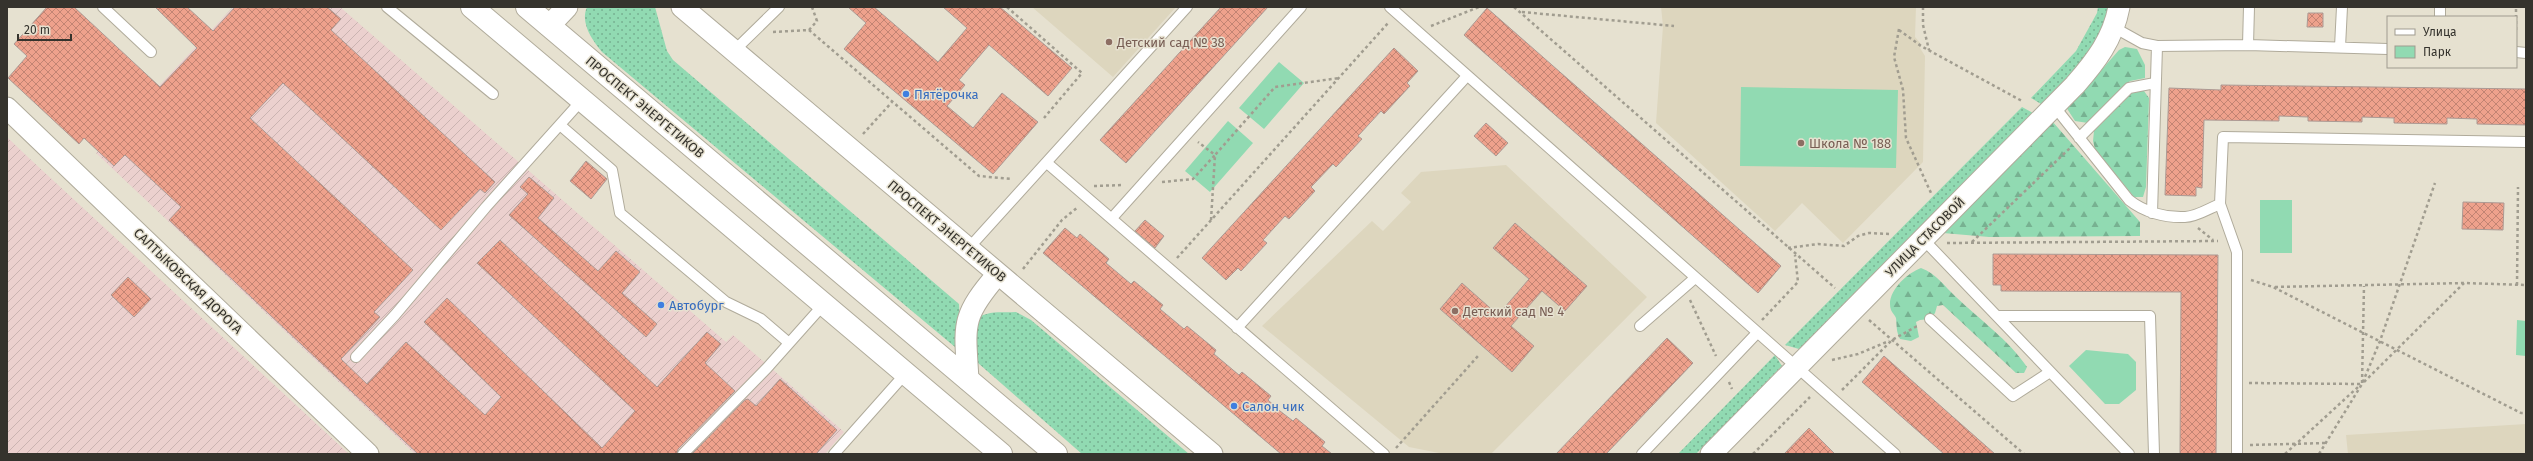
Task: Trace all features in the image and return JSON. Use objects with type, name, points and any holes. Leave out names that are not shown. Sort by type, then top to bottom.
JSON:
[{"type":"main road","points":[[472,7],[1001,454]]},
{"type":"main road","name":"ПРОСПЕКТ ЭНЕРГЕТИКОВ","points":[[526,7],[1056,454]]},
{"type":"street","points":[[549,26],[567,7]]},
{"type":"street","name":"ПРОСПЕКТ ЭНЕРГЕТИКОВ","points":[[682,7],[742,44],[968,250],[1212,454]]},
{"type":"street","name":"УЛИЦА СТАСОВОЙ","points":[[1710,454],[1855,308],[1927,243],[2094,64],[2115,28],[2119,7]]},
{"type":"street","name":"САЛТЫКОВСКАЯ ДОРОГА","points":[[7,108],[368,454]]},
{"type":"street","points":[[968,380],[965,330],[970,300],[998,275]]},
{"type":"lane","points":[[103,7],[151,52]]},
{"type":"lane","points":[[387,7],[493,94]]},
{"type":"lane","points":[[742,44],[779,7]]},
{"type":"lane","points":[[968,250],[1187,7]]},
{"type":"lane","points":[[1112,218],[1189,134],[1301,7]]},
{"type":"lane","points":[[2248,45],[2249,7]]},
{"type":"lane","points":[[2340,47],[2342,7]]},
{"type":"lane","points":[[1394,10],[1755,331],[1799,365],[1818,388],[1888,452]]},
{"type":"lane","points":[[2115,28],[2142,43],[2157,46],[2248,45],[2387,49]]},
{"type":"lane","points":[[2152,213],[2157,46]]},
{"type":"lane","points":[[1237,328],[1467,76]]},
{"type":"lane","points":[[2079,138],[2129,88],[2155,83]]},
{"type":"lane","points":[[356,357],[395,315],[486,207],[582,100]]},
{"type":"lane","points":[[2054,106],[2129,200],[2140,209],[2152,213],[2186,218],[2220,204]]},
{"type":"lane","points":[[560,125],[612,170],[620,213],[726,302],[761,320],[789,343]]},
{"type":"lane","points":[[2237,450],[2237,276],[2235,241],[2220,204],[2223,137],[2526,142]]},
{"type":"lane","points":[[1047,163],[1384,454]]},
{"type":"lane","points":[[1927,243],[2129,454]]},
{"type":"lane","points":[[1640,326],[1695,278]]},
{"type":"lane","points":[[683,454],[789,343],[824,304]]},
{"type":"lane","points":[[1998,316],[2150,316],[2154,454]]},
{"type":"lane","points":[[1930,319],[2013,396],[2050,372]]},
{"type":"lane","points":[[1642,454],[1722,371],[1755,331]]},
{"type":"lane","points":[[834,454],[906,373]]},
{"type":"path","points":[[809,30],[817,21],[812,7]]},
{"type":"path","points":[[1007,7],[1082,73],[1044,118]]},
{"type":"path","points":[[1418,32],[1479,7]]},
{"type":"path","points":[[1514,7],[1795,255],[1835,288]]},
{"type":"path","points":[[1923,7],[1923,25],[1930,50]]},
{"type":"path","points":[[1168,268],[1339,78],[1394,10]]},
{"type":"path","points":[[1521,12],[1674,26]]},
{"type":"path","points":[[1931,193],[1906,138],[1903,90],[1894,57],[1899,29],[1907,37],[2022,101]]},
{"type":"path","points":[[742,44],[768,32],[809,30],[979,176],[1030,181]]},
{"type":"path","points":[[1076,187],[1193,180],[1275,87],[1339,78]]},
{"type":"path","points":[[863,134],[892,102]]},
{"type":"path","points":[[1189,134],[1215,155]]},
{"type":"path","points":[[1972,242],[2079,138]]},
{"type":"path","points":[[1211,220],[1215,155]]},
{"type":"path","points":[[2319,454],[2362,384],[2402,285],[2435,183]]},
{"type":"path","points":[[2517,285],[2518,187]]},
{"type":"path","points":[[1021,271],[1062,220],[1089,199]]},
{"type":"path","points":[[1788,248],[1818,244],[1844,246],[1858,236],[1869,234],[1889,234]]},
{"type":"path","points":[[1927,243],[2235,241]]},
{"type":"path","points":[[1755,331],[1798,282],[1795,255]]},
{"type":"path","points":[[2237,276],[2273,287],[2521,413],[2526,413]]},
{"type":"path","points":[[2285,454],[2398,350],[2464,283]]},
{"type":"path","points":[[2273,287],[2464,283],[2526,285]]},
{"type":"path","points":[[2362,384],[2364,286]]},
{"type":"path","points":[[1684,287],[1722,371]]},
{"type":"path","points":[[1855,308],[2024,454]]},
{"type":"path","points":[[1799,365],[1837,360],[1858,354],[1892,340],[1930,319]]},
{"type":"path","points":[[1832,400],[1892,340]]},
{"type":"path","points":[[1395,450],[1478,356]]},
{"type":"path","points":[[2237,383],[2362,384]]},
{"type":"path","points":[[1753,454],[1818,388]]},
{"type":"path","points":[[2237,450],[2296,444],[2326,443]]},
{"type":"shaded area","points":[[233,7],[340,7],[726,342],[733,335],[844,432],[825,454],[415,454],[96,153]]},
{"type":"shaded area","name":"Детский сад № 38","points":[[1032,7],[1176,7],[1113,77]]},
{"type":"shaded area","name":"Школа № 188","points":[[1661,7],[1916,7],[1915,37],[1921,44],[1920,48],[1925,56],[1923,162],[1843,243],[1802,203],[1775,231],[1656,123],[1663,26]]},
{"type":"shaded area","points":[[7,137],[30,159],[349,454],[7,454]]},
{"type":"shaded area","name":"Детский сад № 4","points":[[1506,165],[1647,297],[1491,454],[1444,454],[1409,447],[1262,326],[1372,221],[1383,231],[1411,202],[1401,193],[1421,172]]},
{"type":"shaded area","points":[[2526,424],[2526,454],[2348,454],[2346,435]]},
{"type":"green space","points":[[587,7],[655,7],[667,51],[673,60],[959,304],[960,325],[955,347],[602,52],[591,37],[586,25],[585,13]]},
{"type":"green space","points":[[2098,7],[2108,7],[2100,35],[2093,48],[2073,72],[2041,104],[2031,98],[2076,51],[2097,13]]},
{"type":"green space","points":[[2125,47],[2137,49],[2145,65],[2145,78],[2130,81],[2088,123],[2075,121],[2066,107],[2082,92],[2119,50]]},
{"type":"green space","points":[[1279,62],[1304,83],[1264,129],[1239,108]]},
{"type":"green space","points":[[1741,87],[1898,90],[1896,168],[1740,166]]},
{"type":"green space","points":[[2144,91],[2149,98],[2146,187],[2143,197],[2134,197],[2095,149],[2093,141],[2094,131],[2133,92]]},
{"type":"green space","points":[[2022,107],[2033,113],[1799,349],[1785,345]]},
{"type":"green space","points":[[1228,121],[1253,143],[1210,192],[1185,171]]},
{"type":"green space","points":[[2052,121],[2140,222],[2140,236],[1989,237],[1943,233]]},
{"type":"green space","points":[[2260,200],[2292,200],[2292,253],[2260,253]]},
{"type":"green space","points":[[1921,268],[1936,277],[2012,348],[2027,367],[2024,373],[2016,373],[1943,305],[1937,306],[1935,313],[1930,319],[1916,322],[1919,337],[1911,341],[1900,339],[1897,331],[1896,318],[1891,310],[1891,297],[1898,284],[1910,274]]},
{"type":"green space","points":[[995,312],[1016,312],[1031,320],[1189,454],[1082,454],[978,363],[974,355],[977,319],[985,314]]},
{"type":"green space","points":[[2517,320],[2526,321],[2526,356],[2516,355]]},
{"type":"green space","points":[[2086,350],[2128,354],[2136,362],[2136,390],[2119,404],[2105,404],[2069,366]]},
{"type":"green space","points":[[1775,355],[1782,366],[1696,454],[1678,454]]},
{"type":"building","points":[[47,7],[74,7],[160,87],[197,48],[155,7],[187,7],[213,31],[235,7],[327,7],[341,19],[331,30],[495,182],[485,193],[480,189],[441,230],[283,83],[250,118],[413,270],[374,312],[380,317],[341,359],[367,384],[406,342],[485,415],[501,397],[424,322],[447,298],[602,448],[635,411],[477,263],[500,240],[657,387],[707,332],[721,344],[705,363],[735,391],[678,449],[677,454],[418,454],[169,220],[181,207],[125,155],[114,166],[84,138],[79,144],[8,78],[27,56],[14,44]]},
{"type":"building","points":[[848,7],[874,7],[938,62],[967,28],[943,7],[1000,7],[1072,68],[1048,96],[989,45],[959,80],[965,85],[947,106],[973,128],[1002,93],[1038,122],[993,174],[844,49],[866,23]]},
{"type":"building","points":[[1221,7],[1268,7],[1126,163],[1100,140]]},
{"type":"building","points":[[1487,8],[1781,266],[1758,293],[1464,35]]},
{"type":"building","points":[[2308,13],[2323,13],[2323,27],[2307,27]]},
{"type":"building","points":[[1394,48],[1418,71],[1407,83],[1410,86],[1384,114],[1381,111],[1358,136],[1362,139],[1336,167],[1333,164],[1311,187],[1315,191],[1289,219],[1285,216],[1263,240],[1267,243],[1241,271],[1238,268],[1226,280],[1202,258]]},
{"type":"building","points":[[2221,85],[2526,89],[2526,125],[2477,124],[2477,119],[2447,118],[2447,124],[2394,123],[2394,118],[2362,117],[2362,122],[2308,121],[2308,117],[2279,116],[2279,121],[2204,120],[2202,188],[2196,187],[2196,196],[2165,195],[2169,88],[2221,90]]},
{"type":"building","points":[[1486,123],[1508,143],[1496,156],[1474,136]]},
{"type":"building","points":[[586,161],[607,179],[591,199],[570,181]]},
{"type":"building","points":[[529,177],[554,198],[538,218],[598,271],[616,251],[640,272],[622,293],[657,324],[646,337],[509,215],[528,194],[520,187]]},
{"type":"building","points":[[2463,202],[2504,203],[2503,230],[2462,229]]},
{"type":"building","points":[[1145,220],[1164,236],[1155,248],[1135,231]]},
{"type":"building","points":[[1515,223],[1587,286],[1565,311],[1542,291],[1511,326],[1534,346],[1512,372],[1440,309],[1462,283],[1498,315],[1529,279],[1493,248]]},
{"type":"building","points":[[1065,228],[1077,238],[1080,234],[1109,259],[1106,263],[1131,284],[1134,281],[1163,305],[1160,309],[1184,329],[1187,326],[1216,350],[1214,354],[1239,375],[1242,372],[1271,396],[1268,400],[1293,421],[1296,418],[1325,442],[1322,446],[1332,454],[1281,454],[1043,253]]},
{"type":"building","points":[[1993,254],[2218,255],[2216,454],[2180,454],[2181,292],[2001,291],[2001,285],[1993,285]]},
{"type":"building","points":[[128,277],[151,299],[134,317],[111,295]]},
{"type":"building","points":[[1667,338],[1693,363],[1606,454],[1556,454]]},
{"type":"building","points":[[1884,356],[1995,454],[1944,454],[1862,382]]},
{"type":"building","points":[[780,379],[837,430],[816,454],[692,454],[745,400],[748,399],[756,406]]},
{"type":"building","points":[[1809,428],[1835,454],[1784,454]]},
{"type":"place","name":"Детский сад № 38","points":[[1109,42]]},
{"type":"place","name":"Пятёрочка","points":[[906,94]]},
{"type":"place","name":"Школа № 188","points":[[1801,143]]},
{"type":"place","name":"Автобург","points":[[661,305]]},
{"type":"place","name":"Детский сад № 4","points":[[1455,311]]},
{"type":"place","name":"Салон чик","points":[[1234,406]]}]
